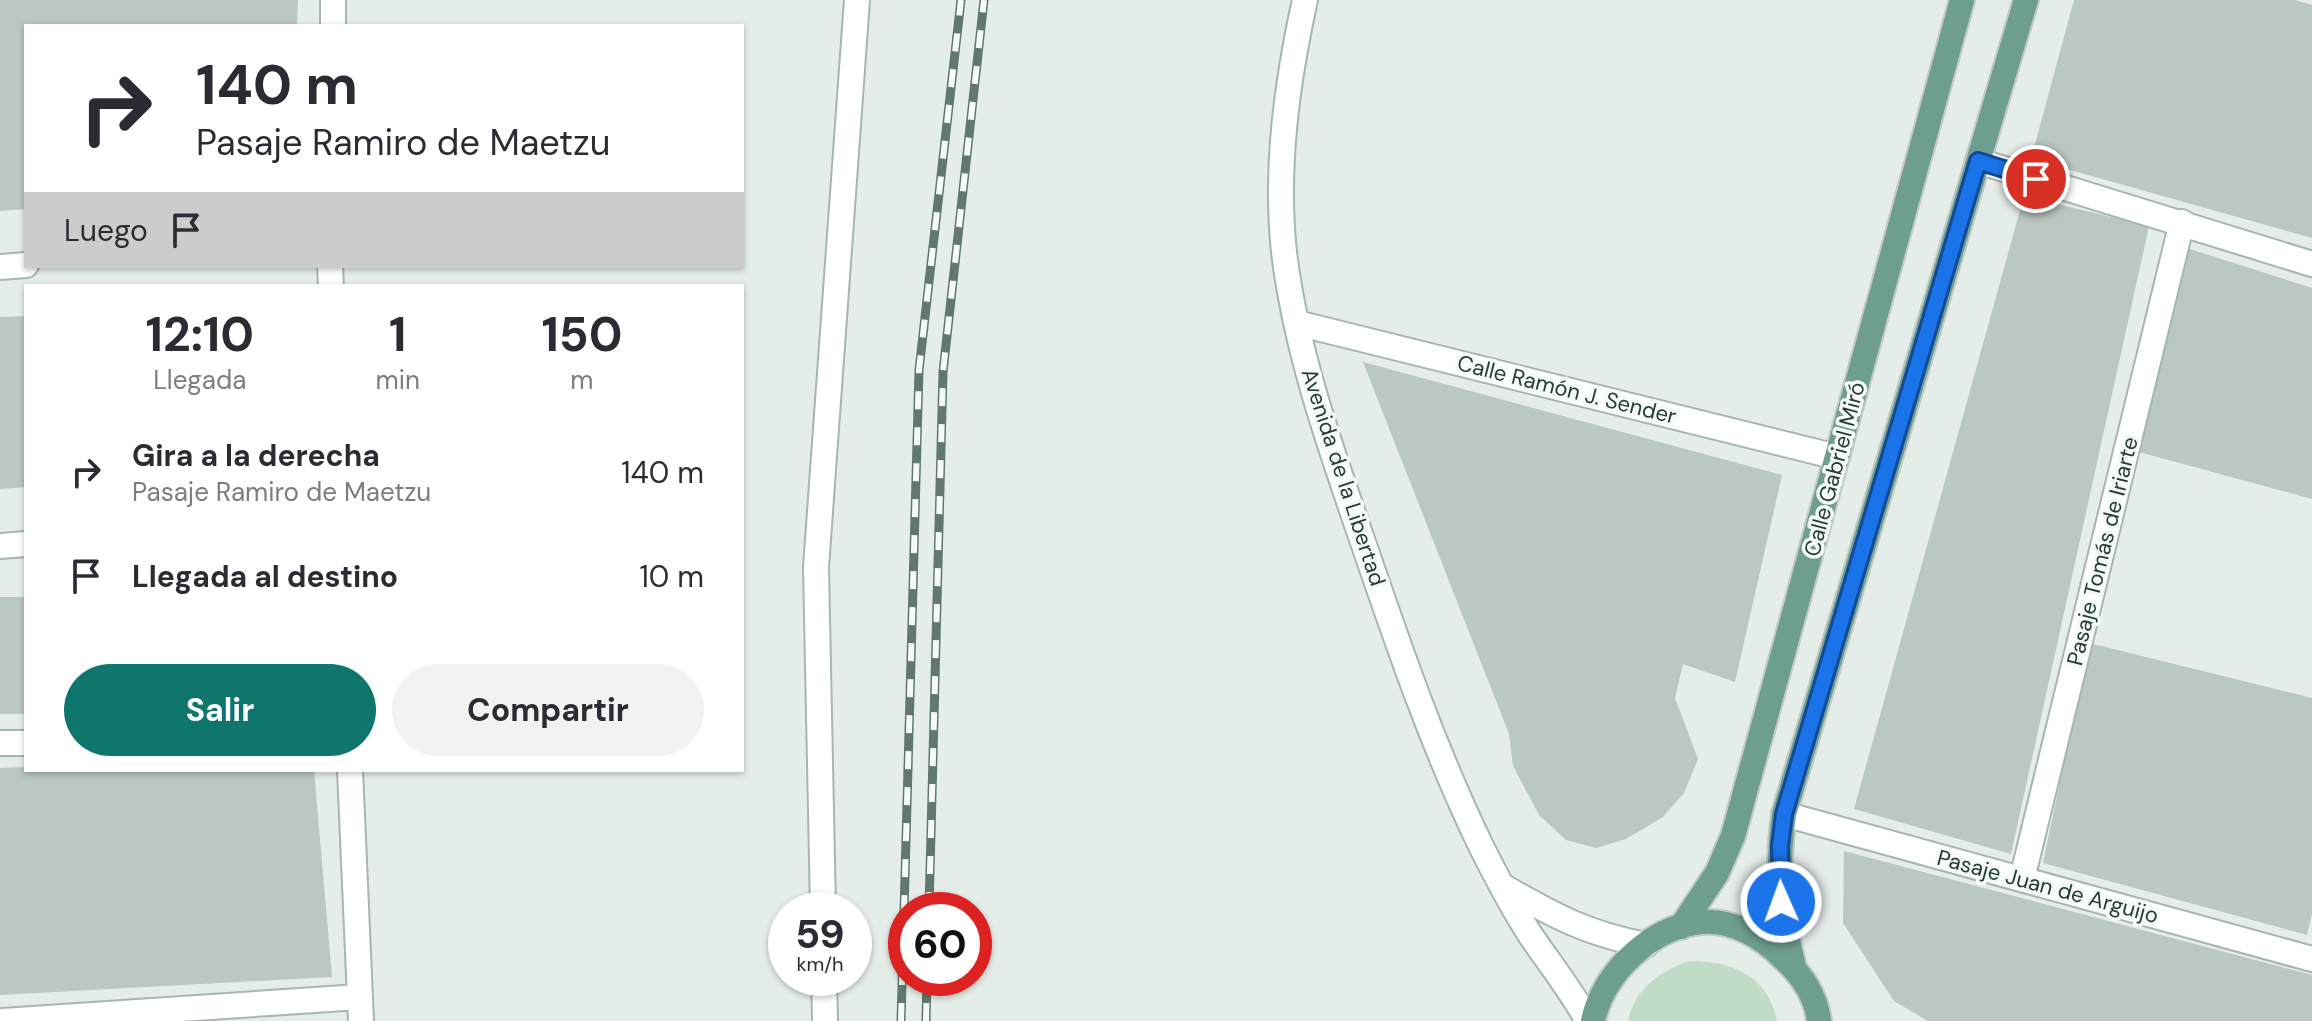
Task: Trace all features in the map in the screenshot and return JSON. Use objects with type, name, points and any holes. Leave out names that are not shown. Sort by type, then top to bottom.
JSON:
[{"type":"main road","name":"Calle Gabriel Miró","points":[[1681,927],[1717,873],[1733,836],[1962,0]]},
{"type":"main road","points":[[1794,967],[1783,921],[1779,884],[1784,814],[2026,0]]},
{"type":"main road","points":[[1590,1021],[1607,984],[1646,945],[1681,927],[1703,922],[1735,926],[1764,940],[1794,967],[1809,988],[1821,1019]]},
{"type":"street","points":[[333,0],[333,24]]},
{"type":"street","points":[[823,892],[816,567],[857,0]]},
{"type":"street","name":"Avenida de la Libertad","points":[[1305,0],[1291,63],[1282,155],[1284,250],[1297,323],[1326,435],[1422,713],[1481,846],[1533,938],[1590,1021]]},
{"type":"street","points":[[1978,161],[2312,264]]},
{"type":"street","name":"Pasaje Tomás de Iriarte","points":[[2022,879],[2182,222]]},
{"type":"street","points":[[0,267],[24,265]]},
{"type":"street","name":"Calle Ramón J. Sender","points":[[1297,323],[1837,457]]},
{"type":"street","points":[[0,546],[24,544]]},
{"type":"street","points":[[0,743],[24,743]]},
{"type":"street","points":[[3,1021],[360,1009],[350,772]]},
{"type":"street","name":"Pasaje Juan de Arguijo","points":[[1784,814],[2312,959]]},
{"type":"street","points":[[1502,886],[1581,929],[1646,945]]},
{"type":"street","points":[[824,996],[825,1021]]},
{"type":"green space","points":[[1689,961],[1719,964],[1745,974],[1765,992],[1777,1021],[1628,1021],[1642,990],[1658,976]]},
{"type":"building","points":[[0,0],[298,0],[297,24],[24,24],[24,209],[0,211]]},
{"type":"building","points":[[2074,0],[2295,0],[2312,5],[2312,238],[2031,159]]},
{"type":"building","points":[[2024,196],[2149,226],[2011,854],[1854,809]]},
{"type":"building","points":[[2187,248],[2312,288],[2312,499],[2139,452]]},
{"type":"building","points":[[24,316],[24,487],[0,489],[0,317]]},
{"type":"building","points":[[1363,362],[1782,475],[1735,682],[1683,664],[1675,698],[1698,759],[1684,793],[1663,817],[1626,839],[1596,848],[1566,840],[1539,815],[1513,766],[1509,734]]},
{"type":"building","points":[[0,597],[24,597],[24,714],[0,714]]},
{"type":"building","points":[[2089,643],[2312,698],[2312,913],[2307,935],[2043,863]]},
{"type":"building","points":[[24,767],[24,772],[314,772],[332,977],[0,995],[0,768]]},
{"type":"building","points":[[1844,851],[2312,975],[2312,1021],[1928,1021],[1894,1001],[1843,923]]},
{"type":"railway","points":[[901,1021],[919,370],[961,0]]},
{"type":"railway","points":[[929,892],[943,372],[984,0]]},
{"type":"railway","points":[[926,1021],[927,996]]},
{"type":"route","points":[[1781,902],[1780,846],[1784,814],[1978,161],[2036,179]]}]
